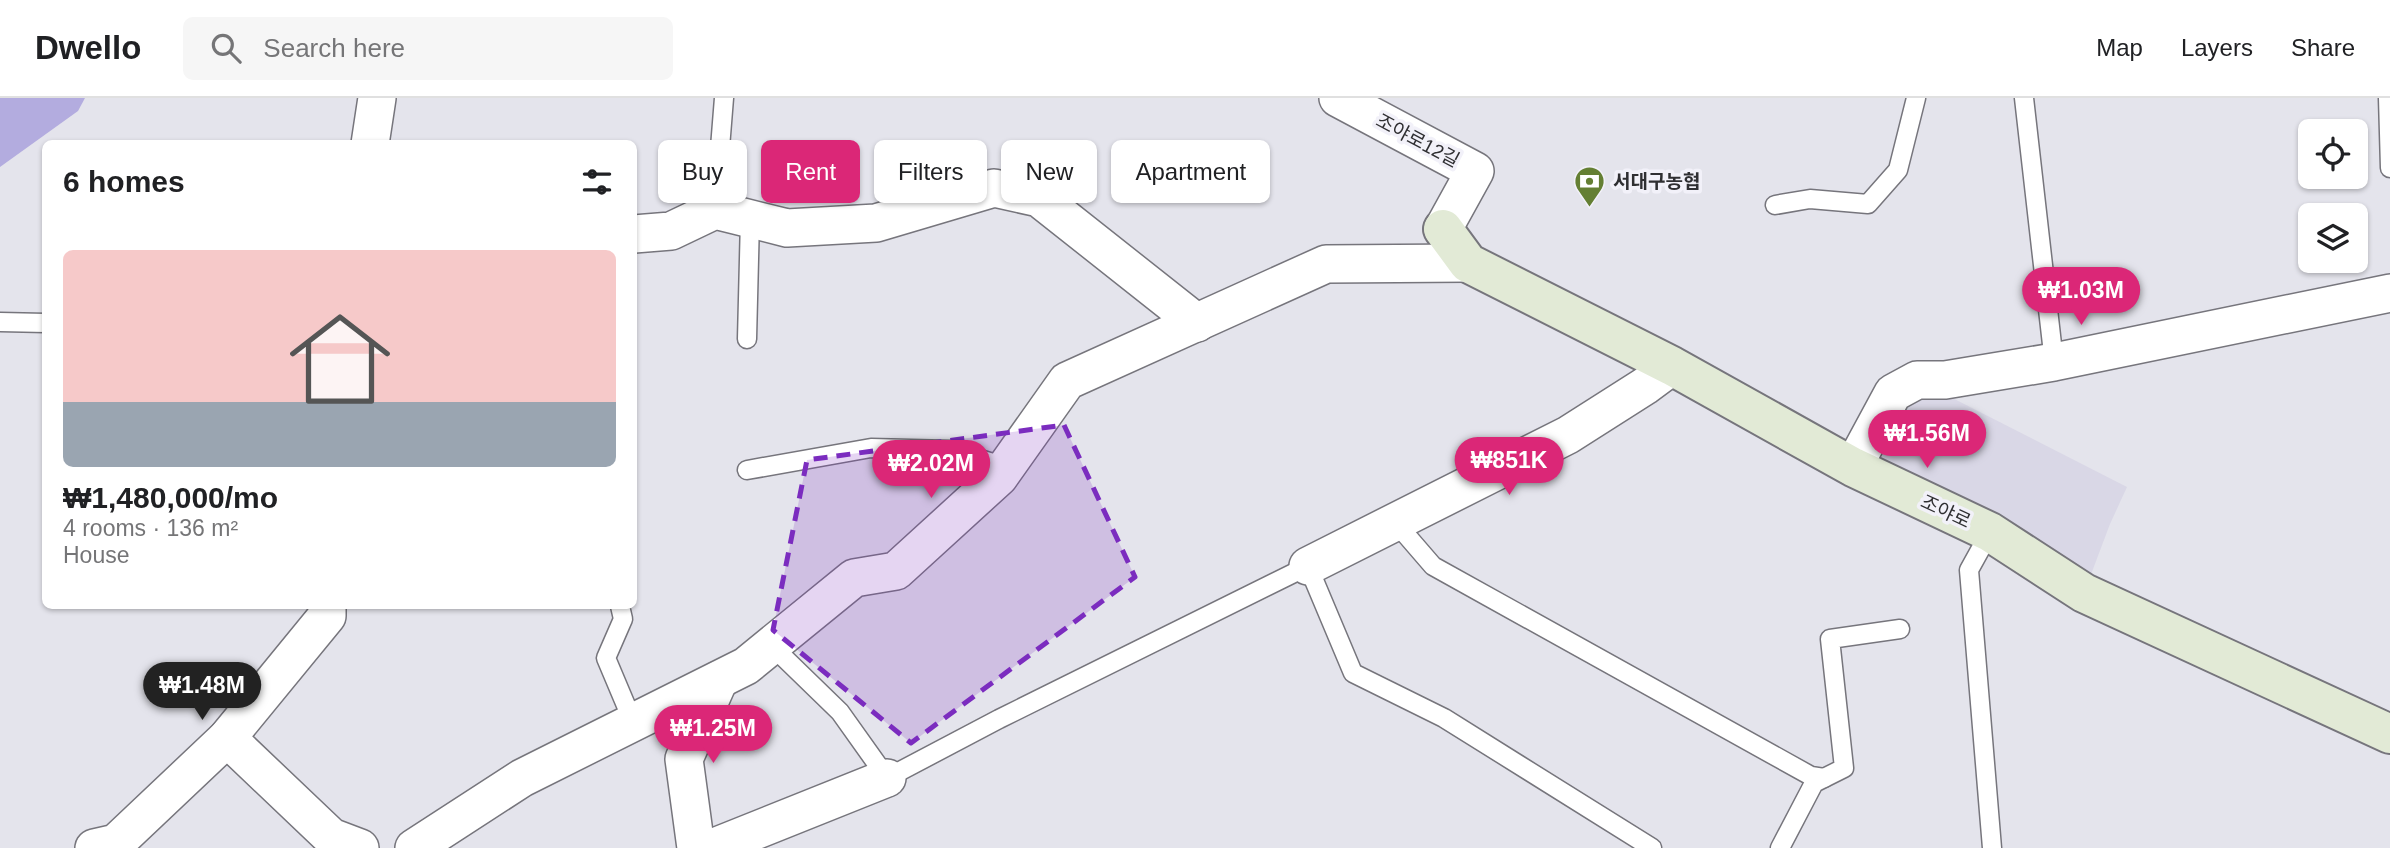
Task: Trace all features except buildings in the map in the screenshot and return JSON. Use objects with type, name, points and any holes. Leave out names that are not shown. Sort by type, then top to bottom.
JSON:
[{"type":"main road","name":"조야로","points":[[1443,229],[1468,264],[1672,366],[1853,467],[1990,532],[2084,593],[2390,734]]},
{"type":"street","points":[[371,140],[377,98]]},
{"type":"street","name":"조야로12길","points":[[1338,98],[1475,171],[1443,229]]},
{"type":"street","points":[[637,234],[671,231],[715,210],[787,228],[876,223],[994,188],[1039,198],[1197,323]]},
{"type":"street","points":[[414,848],[522,778],[746,666],[853,578],[896,571],[999,477],[1067,381],[1326,264],[1468,264]]},
{"type":"street","points":[[1853,467],[1894,393],[1917,380],[1945,380],[2054,362],[2390,293]]},
{"type":"street","points":[[1308,566],[1569,435],[1672,366]]},
{"type":"street","points":[[94,848],[116,844],[227,738],[327,616],[327,609]]},
{"type":"street","points":[[696,848],[684,759],[719,680]]},
{"type":"street","points":[[227,738],[331,837],[360,848]]},
{"type":"street","points":[[712,848],[887,778]]},
{"type":"lane","points":[[715,210],[724,98]]},
{"type":"lane","points":[[1774,205],[1810,199],[1868,204],[1898,170],[1916,98]]},
{"type":"lane","points":[[2024,98],[2054,362]]},
{"type":"lane","points":[[2388,98],[2390,168]]},
{"type":"lane","points":[[747,339],[750,219]]},
{"type":"lane","points":[[0,322],[42,323]]},
{"type":"lane","points":[[747,470],[871,448],[951,450],[1006,467]]},
{"type":"lane","points":[[1395,522],[1433,566],[1811,776],[1824,778]]},
{"type":"lane","points":[[1990,532],[1969,569],[1992,848]]},
{"type":"lane","points":[[771,645],[840,712],[887,778],[999,719],[1308,566],[1353,673],[1444,718],[1652,848]]},
{"type":"lane","points":[[621,609],[623,619],[606,658],[633,722]]},
{"type":"lane","points":[[1780,848],[1814,783],[1844,768],[1830,639],[1900,628]]},
{"type":"highlighted area","points":[[1064,425],[1135,577],[911,743],[773,630],[807,460]]},
{"type":"shaded area","points":[[0,98],[85,98],[78,111],[0,167]]},
{"type":"shaded area","points":[[1917,380],[2127,487],[2084,593],[1853,467]]},
{"type":"place","name":"서대구농협","points":[[1590,208]]}]
